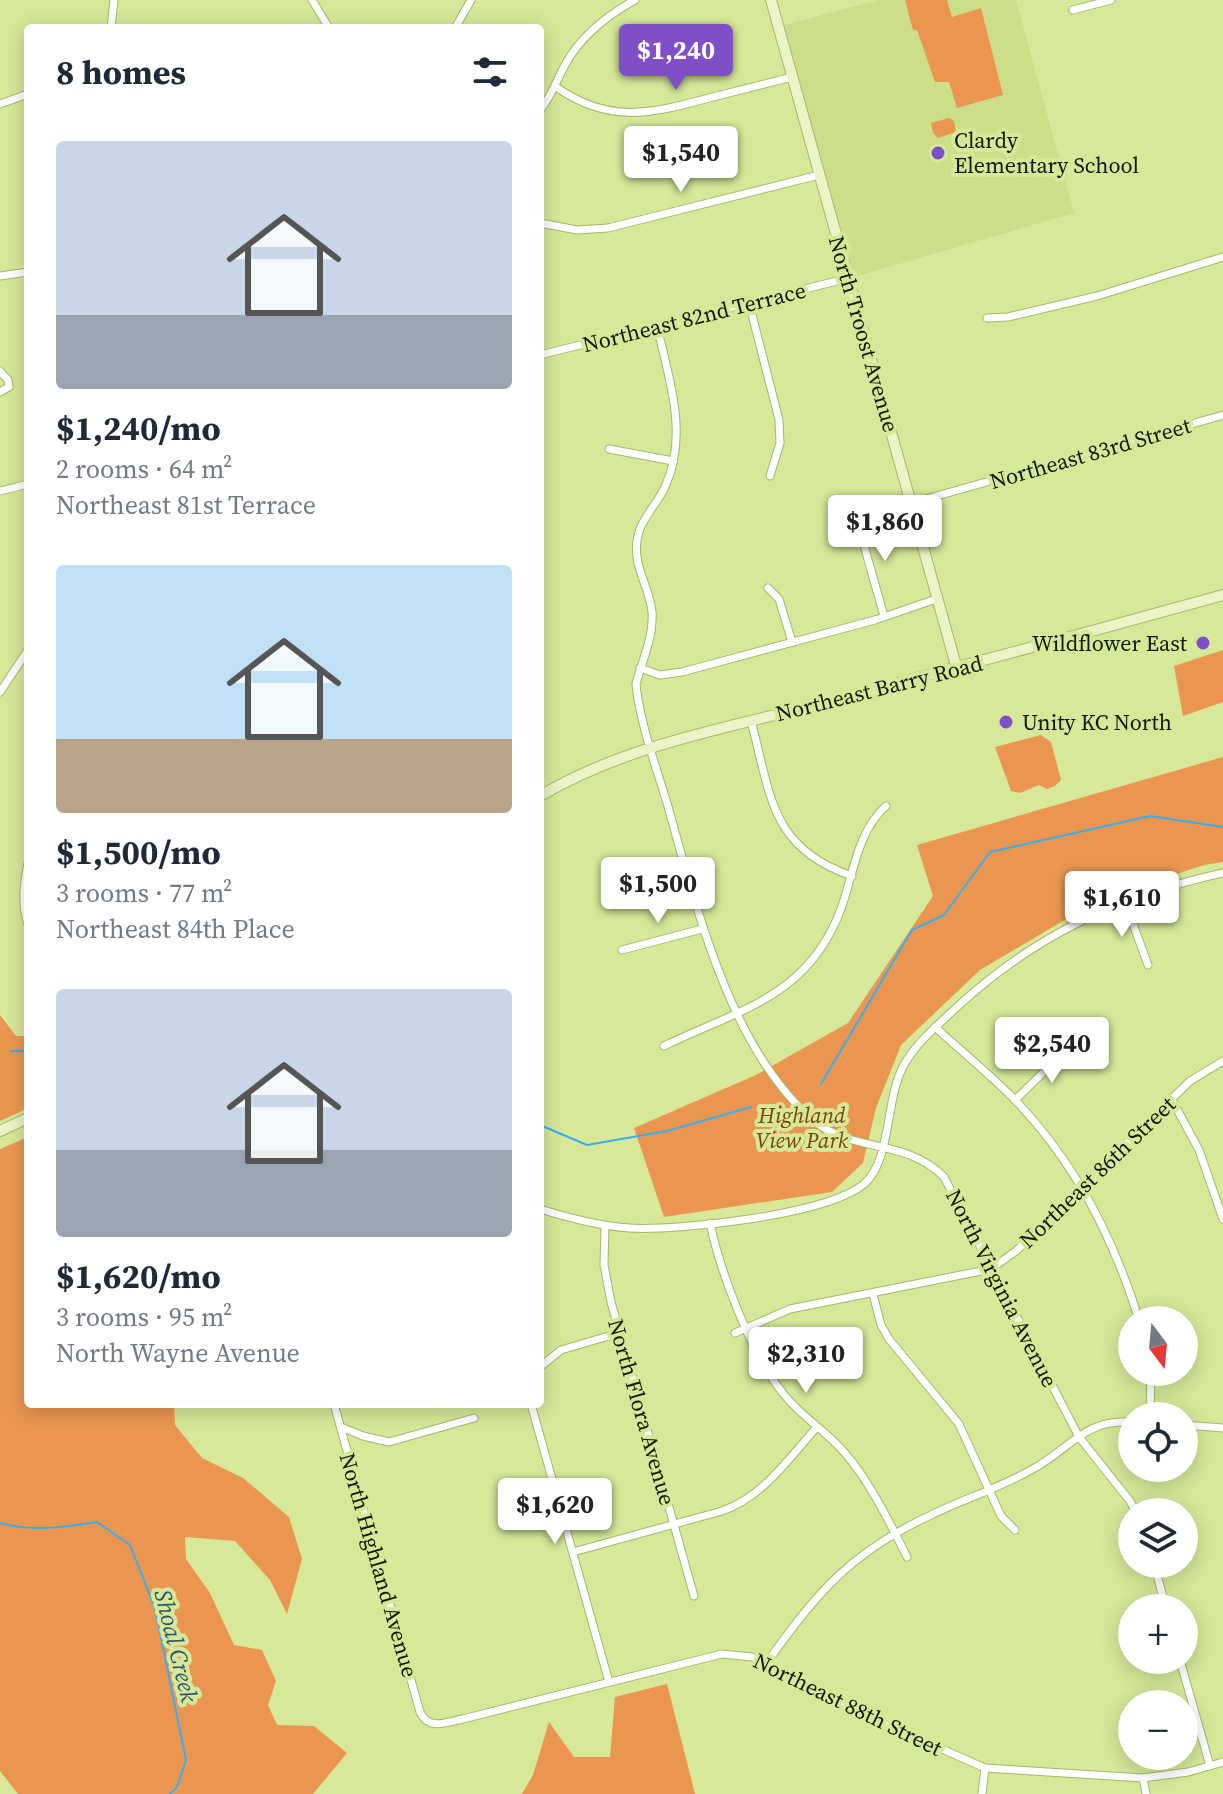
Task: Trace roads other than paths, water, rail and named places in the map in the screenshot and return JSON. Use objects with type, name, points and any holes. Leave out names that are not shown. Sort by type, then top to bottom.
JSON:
[{"type":"main road","name":"North Troost Avenue","points":[[771,0],[957,669]]},
{"type":"main road","name":"Northeast Barry Road","points":[[544,794],[597,766],[651,748],[957,669],[1223,595]]},
{"type":"main road","points":[[0,1131],[24,1120]]},
{"type":"street","points":[[111,24],[114,0]]},
{"type":"street","points":[[312,0],[327,24]]},
{"type":"street","points":[[457,24],[471,0]]},
{"type":"street","points":[[615,0],[620,8]]},
{"type":"street","points":[[544,104],[579,46],[620,8],[635,0]]},
{"type":"street","points":[[1073,10],[1111,0]]},
{"type":"street","points":[[556,87],[577,102],[598,108],[647,113],[792,77]]},
{"type":"street","points":[[0,104],[24,95]]},
{"type":"street","points":[[544,224],[577,230],[608,228],[819,175]]},
{"type":"street","points":[[987,318],[1008,317],[1097,296],[1223,257]]},
{"type":"street","points":[[0,276],[24,273]]},
{"type":"street","name":"Northeast 82nd Terrace","points":[[544,354],[849,278]]},
{"type":"street","points":[[749,303],[779,420],[778,455],[770,476]]},
{"type":"street","name":"North Virginia Avenue","points":[[657,326],[677,413],[673,461],[665,487],[642,524],[637,542],[638,567],[652,611],[637,693],[702,929],[737,1012],[761,1057],[814,1121],[839,1136],[923,1159],[944,1177],[1079,1437]]},
{"type":"street","points":[[0,371],[8,380],[9,387],[0,392]]},
{"type":"street","name":"Northeast 83rd Street","points":[[912,503],[1223,415]]},
{"type":"street","points":[[609,449],[673,461]]},
{"type":"street","points":[[0,491],[24,485]]},
{"type":"street","points":[[856,517],[884,616]]},
{"type":"street","points":[[768,588],[779,599],[792,642]]},
{"type":"street","points":[[640,668],[660,675],[670,674],[936,599]]},
{"type":"street","points":[[0,692],[24,656]]},
{"type":"street","points":[[751,721],[778,817],[790,839],[822,865],[852,876]]},
{"type":"street","points":[[664,1046],[780,991],[816,959],[836,923],[868,825],[886,806]]},
{"type":"street","points":[[544,1210],[605,1225],[662,1229],[814,1207],[848,1195],[866,1183],[875,1172],[903,1066],[935,1027],[1014,959],[1078,922],[1125,902],[1187,881],[1223,873]]},
{"type":"street","points":[[24,887],[24,911]]},
{"type":"street","points":[[1125,902],[1148,965]]},
{"type":"street","points":[[622,950],[702,929]]},
{"type":"street","points":[[935,1027],[1015,1100],[1066,1162],[1111,1240],[1134,1306]]},
{"type":"street","points":[[1015,1100],[1061,1055],[1078,1049]]},
{"type":"street","name":"Northeast 86th Street","points":[[735,1333],[790,1309],[991,1269],[1016,1251],[1171,1098],[1190,1081],[1223,1061]]},
{"type":"street","points":[[1171,1098],[1199,1150],[1223,1219]]},
{"type":"street","points":[[710,1223],[720,1266],[766,1367],[783,1394],[853,1463],[907,1557]]},
{"type":"street","name":"North Flora Avenue","points":[[605,1225],[604,1265],[619,1333],[694,1596]]},
{"type":"street","points":[[873,1294],[881,1325],[889,1339],[959,1424],[1001,1516],[1015,1530]]},
{"type":"street","points":[[544,1364],[561,1350],[619,1333]]},
{"type":"street","name":"North Highland Avenue","points":[[335,1408],[420,1712],[428,1723]]},
{"type":"street","points":[[532,1408],[609,1682]]},
{"type":"street","points":[[341,1427],[389,1442],[474,1418]]},
{"type":"street","points":[[766,1664],[790,1630],[838,1574],[895,1533],[1036,1468],[1097,1424],[1118,1421]]},
{"type":"street","points":[[1198,1426],[1223,1428]]},
{"type":"street","points":[[573,1552],[722,1511],[753,1496],[817,1427]]},
{"type":"street","points":[[1079,1437],[1128,1498]]},
{"type":"street","name":"Northeast 88th Street","points":[[428,1723],[434,1725],[463,1719],[722,1654],[742,1654],[860,1713],[985,1768],[1143,1778],[1223,1762]]},
{"type":"street","points":[[1184,1674],[1210,1766]]},
{"type":"street","points":[[982,1794],[985,1768]]},
{"type":"street","points":[[1143,1778],[1146,1794]]},
{"type":"waterway","points":[[821,1084],[912,930],[944,915],[990,852],[1150,816],[1223,827]]},
{"type":"waterway","points":[[11,1051],[24,1051]]},
{"type":"waterway","points":[[544,1127],[587,1145],[667,1131],[751,1107]]},
{"type":"waterway","name":"Shoal Creek","points":[[0,1523],[36,1528],[97,1522],[130,1545],[155,1608],[186,1760],[177,1787],[170,1794]]},
{"type":"place","name":"Clardy Elementary School","points":[[938,153]]},
{"type":"place","name":"Wildflower East","points":[[1203,643]]},
{"type":"place","name":"Unity KC North","points":[[1006,722]]},
{"type":"park label","name":"Highland View Park","points":[[802,1128]]}]
